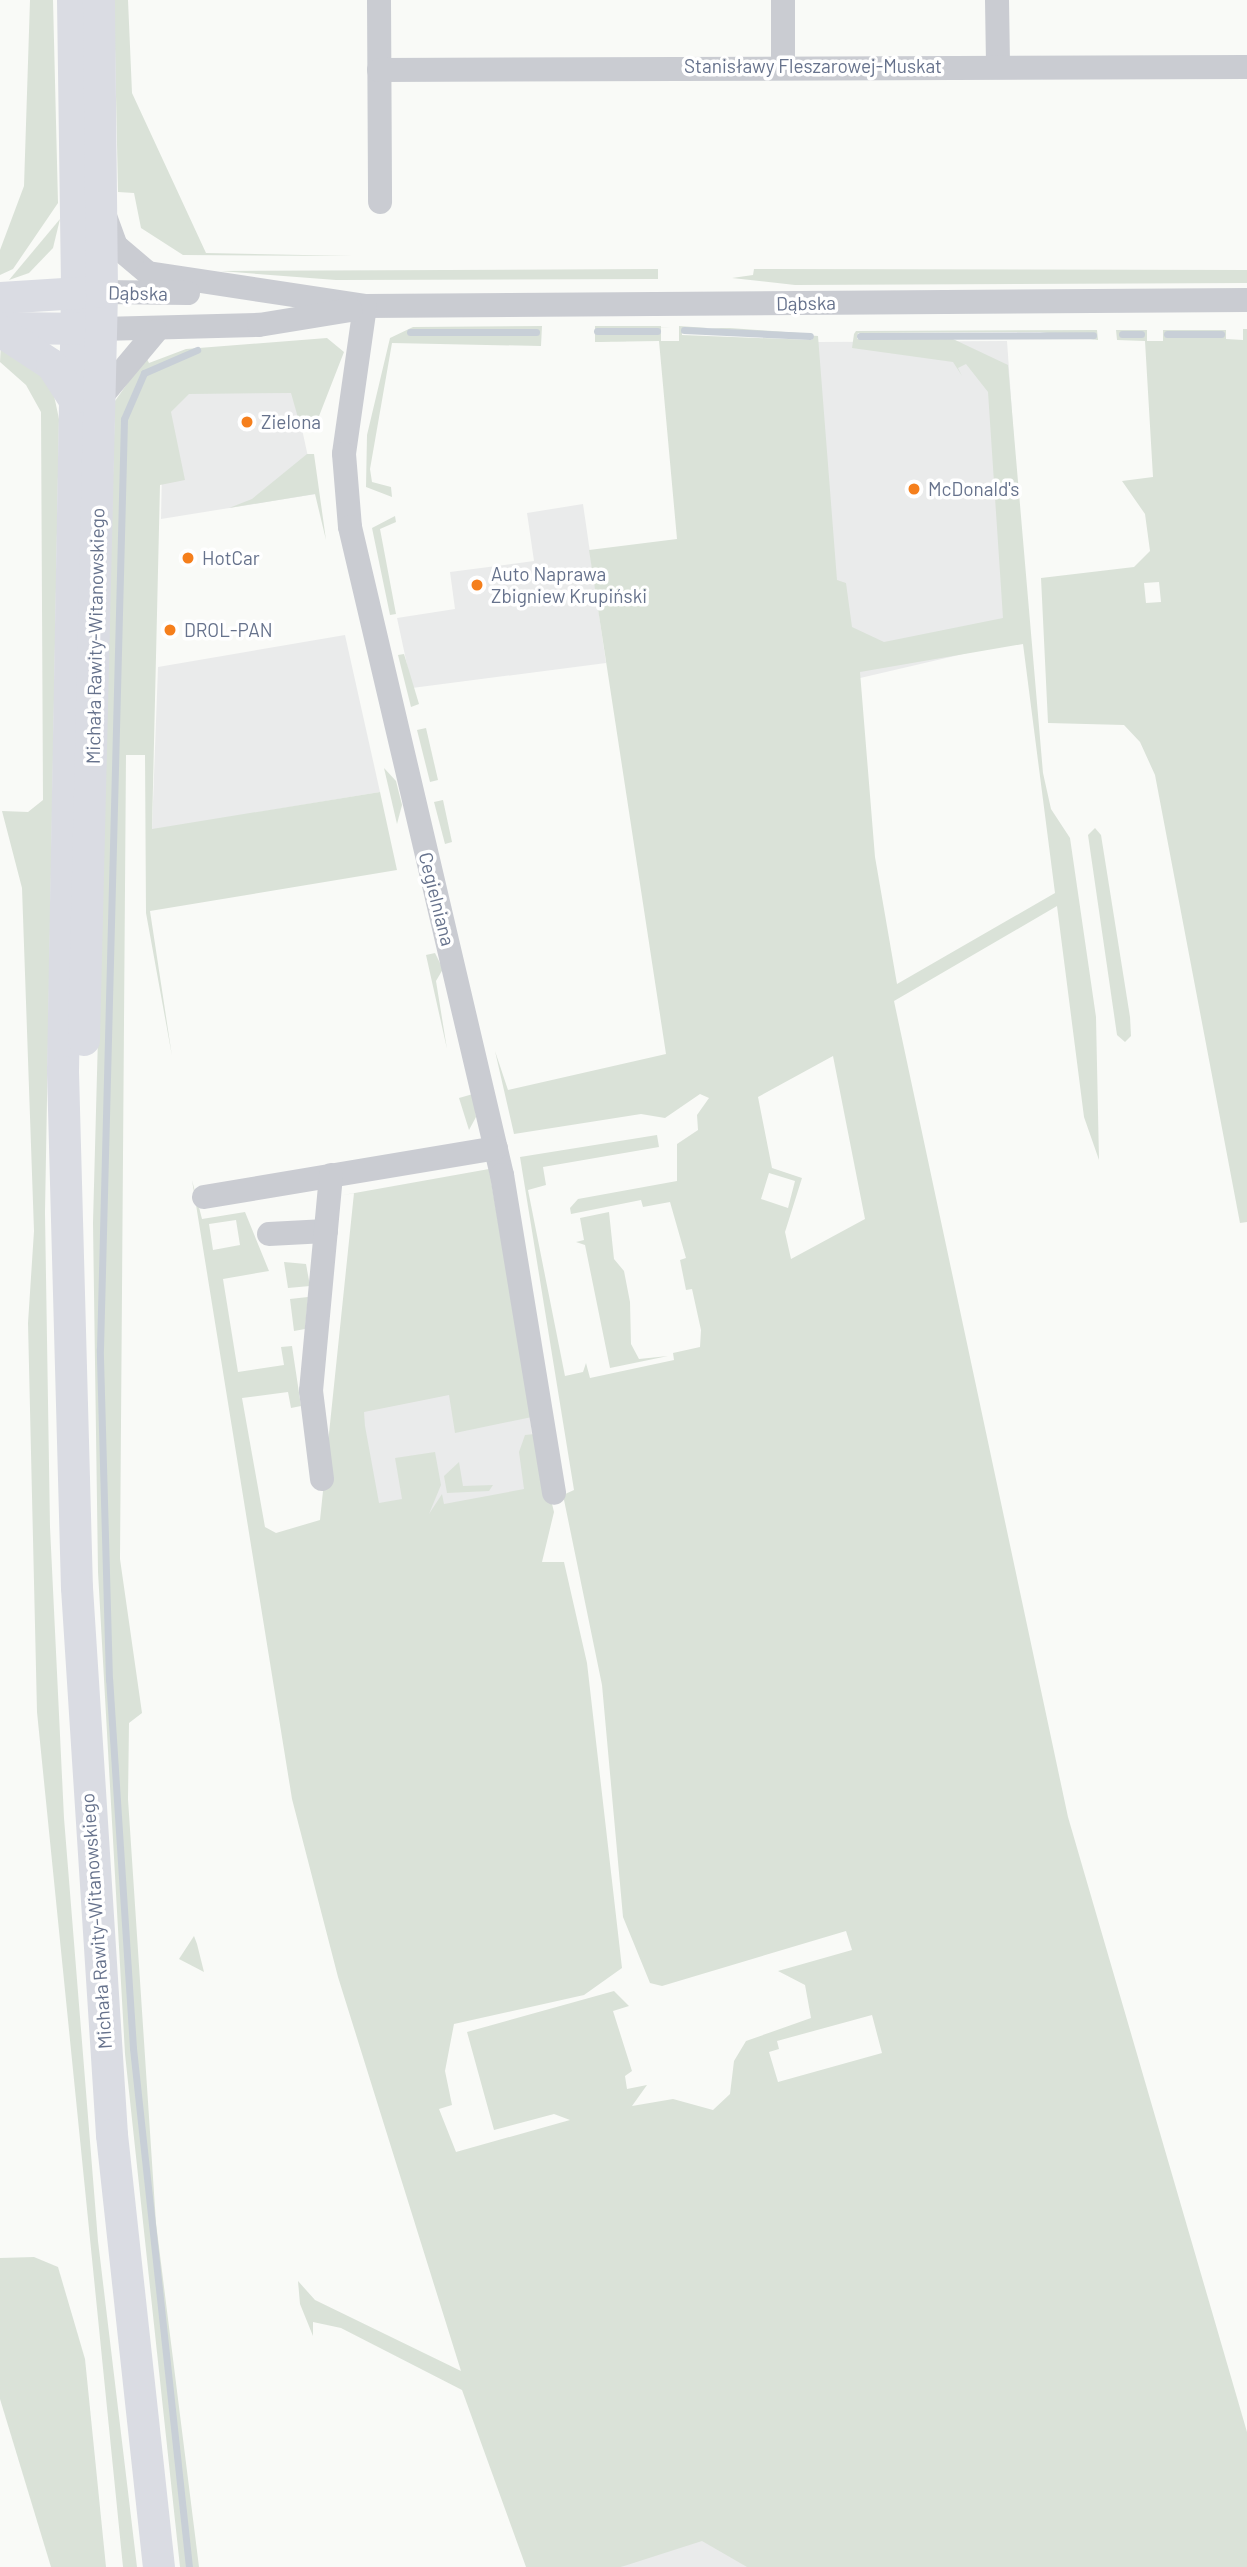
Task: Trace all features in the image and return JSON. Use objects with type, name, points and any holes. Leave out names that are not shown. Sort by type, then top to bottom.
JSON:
[{"type":"main road","name":"Michała Rawity-Witanowskiego","points":[[73,0],[89,292],[63,1073],[72,1272],[77,1588],[96,1927],[115,2178],[159,2567]]},
{"type":"main road","name":"Michała Rawity-Witanowskiego","points":[[89,292],[101,206],[99,0]]},
{"type":"main road","name":"Dąbska","points":[[0,298],[89,292]]},
{"type":"main road","name":"Dąbska","points":[[0,329],[89,329]]},
{"type":"main road","name":"Dąbska","points":[[0,329],[52,365],[87,398]]},
{"type":"street","points":[[379,0],[380,202]]},
{"type":"street","points":[[783,0],[783,66]]},
{"type":"street","points":[[997,0],[998,66]]},
{"type":"street","name":"Stanisławy Fleszarowej-Muskat","points":[[379,70],[783,66],[1247,67]]},
{"type":"street","name":"Dąbska","points":[[101,206],[116,246],[148,272],[276,295],[365,306],[1247,300]]},
{"type":"street","name":"Dąbska","points":[[89,292],[276,295]]},
{"type":"street","name":"Dąbska","points":[[89,329],[156,331],[260,325],[365,306]]},
{"type":"street","name":"Cegielniana","points":[[365,306],[344,454],[350,527],[496,1147],[554,1493]]},
{"type":"street","name":"Dąbska","points":[[87,398],[156,331]]},
{"type":"street","points":[[204,1197],[496,1147]]},
{"type":"street","points":[[322,1479],[312,1391],[331,1175]]},
{"type":"street","points":[[269,1234],[326,1231]]},
{"type":"shaded area","points":[[30,0],[53,0],[58,203],[13,269],[0,275],[0,250],[24,186]]},
{"type":"shaded area","points":[[114,0],[128,0],[132,93],[206,253],[353,256],[183,255],[141,228],[134,193],[118,192]]},
{"type":"shaded area","points":[[60,219],[53,248],[29,273],[9,280]]},
{"type":"shaded area","points":[[658,269],[658,279],[336,280],[220,271]]},
{"type":"shaded area","points":[[754,269],[1247,270],[1247,283],[795,285],[732,278],[753,275]]},
{"type":"shaded area","points":[[542,326],[541,346],[392,343],[370,469],[372,482],[391,487],[392,497],[366,487],[367,435],[390,338],[413,327]]},
{"type":"shaded area","points":[[595,326],[661,326],[661,341],[679,341],[679,326],[707,328],[682,328],[682,335],[812,340],[813,336],[818,336],[837,580],[846,583],[852,627],[884,642],[1003,618],[988,392],[966,364],[958,368],[962,376],[953,362],[852,348],[856,331],[1097,330],[1098,340],[1040,332],[858,333],[857,339],[953,339],[1008,365],[1043,773],[1051,809],[1070,838],[1096,1017],[1099,1160],[1084,1117],[1057,906],[894,1001],[1068,1817],[1247,2432],[1247,2567],[747,2567],[702,2541],[621,2567],[526,2567],[462,2390],[341,2328],[313,2322],[313,2336],[300,2304],[298,2281],[315,2300],[461,2371],[338,1977],[292,1799],[192,1180],[202,1219],[245,1212],[269,1271],[223,1279],[238,1372],[284,1365],[281,1347],[292,1346],[301,1406],[291,1408],[288,1392],[242,1398],[265,1527],[276,1533],[320,1520],[354,1193],[489,1169],[532,1417],[455,1433],[449,1395],[364,1412],[365,1426],[379,1503],[402,1499],[395,1458],[435,1452],[441,1485],[429,1514],[442,1494],[444,1504],[524,1489],[519,1452],[525,1435],[535,1434],[554,1512],[542,1562],[564,1562],[587,1663],[622,1968],[584,1995],[454,2024],[445,2071],[452,2105],[439,2109],[456,2152],[570,2120],[554,2114],[494,2130],[467,2032],[614,1991],[629,2006],[613,2011],[632,2071],[625,2076],[627,2089],[647,2085],[632,2106],[673,2099],[713,2110],[730,2094],[734,2061],[746,2041],[811,2018],[805,1985],[778,1971],[852,1950],[846,1931],[662,1986],[650,1983],[623,1917],[602,1685],[563,1495],[574,1490],[520,1157],[657,1135],[659,1147],[543,1167],[546,1185],[528,1190],[565,1376],[583,1372],[586,1363],[590,1378],[674,1360],[673,1353],[700,1347],[701,1330],[692,1289],[686,1290],[680,1260],[686,1258],[670,1202],[643,1207],[641,1200],[571,1214],[570,1208],[578,1199],[677,1181],[677,1144],[698,1130],[697,1115],[709,1098],[700,1094],[665,1118],[641,1114],[514,1134],[495,1051],[508,1090],[666,1054],[589,550],[677,539],[659,341],[595,342]],"holes":[[[1023,644],[1055,893],[897,984],[875,857],[860,672]],[[833,1056],[865,1219],[791,1259],[785,1232],[802,1178],[772,1168],[758,1097]],[[769,1173],[795,1181],[788,1208],[761,1199]],[[236,1220],[240,1245],[213,1250],[209,1224]],[[872,2015],[882,2053],[778,2082],[769,2052],[779,2049],[777,2041]]]},
{"type":"shaded area","points":[[1243,329],[1247,329],[1247,1222],[1240,1223],[1155,775],[1140,742],[1124,725],[1048,723],[1041,578],[1134,567],[1150,551],[1145,514],[1122,481],[1153,477],[1145,341],[1117,340],[1116,330],[1147,330],[1147,341],[1163,341],[1163,330],[1226,330],[1226,339],[1243,340]],"holes":[[[1159,582],[1161,602],[1146,603],[1144,583]]]},
{"type":"shaded area","points":[[327,338],[344,352],[314,429],[302,432],[291,393],[189,394],[171,412],[185,480],[160,485],[152,829],[380,792],[397,870],[150,911],[172,1056],[146,913],[145,755],[126,755],[120,1559],[142,1713],[129,1723],[128,1799],[156,2223],[199,2567],[180,2567],[125,2054],[98,1572],[93,1223],[115,401],[146,357],[149,363],[186,349]]},
{"type":"shaded area","points":[[1007,341],[1028,639],[843,682],[817,342]]},
{"type":"shaded area","points":[[1,343],[13,346],[52,386],[59,419],[45,1213],[50,1527],[64,1818],[98,2241],[137,2567],[123,2567],[37,1712],[28,1323],[34,1231],[22,888],[2,811],[28,812],[43,800],[41,412],[26,385],[0,362]]},
{"type":"shaded area","points":[[294,392],[316,494],[161,519],[163,420],[189,393]]},
{"type":"shaded area","points":[[307,454],[314,454],[326,540],[315,494],[229,508],[252,499]]},
{"type":"shaded area","points":[[583,504],[606,663],[412,688],[397,618],[455,609],[450,572],[534,561],[527,513]]},
{"type":"shaded area","points":[[395,516],[396,522],[380,529],[396,614],[390,615],[372,528]]},
{"type":"shaded area","points":[[345,635],[380,792],[152,830],[158,667]]},
{"type":"shaded area","points":[[404,654],[419,704],[411,707],[398,655]]},
{"type":"shaded area","points":[[426,728],[438,780],[430,782],[417,730]]},
{"type":"shaded area","points":[[384,768],[396,781],[402,805],[397,824]]},
{"type":"shaded area","points":[[443,800],[452,842],[445,844],[434,802]]},
{"type":"shaded area","points":[[1095,828],[1101,835],[1130,1017],[1131,1036],[1125,1042],[1117,1035],[1088,835]]},
{"type":"shaded area","points":[[435,953],[443,969],[436,981],[447,1049],[426,955]]},
{"type":"shaded area","points":[[473,1094],[476,1117],[469,1130],[459,1098]]},
{"type":"shaded area","points":[[357,1193],[530,1417],[539,1496],[321,1532]]},
{"type":"shaded area","points":[[609,1212],[614,1259],[624,1271],[630,1302],[631,1344],[639,1359],[668,1356],[610,1368],[585,1245],[576,1242],[584,1240],[580,1218]]},
{"type":"shaded area","points":[[284,1262],[306,1264],[310,1286],[288,1288]]},
{"type":"shaded area","points":[[308,1297],[305,1329],[294,1331],[290,1299]]},
{"type":"shaded area","points":[[459,1462],[463,1486],[493,1485],[489,1491],[447,1493],[444,1476]]},
{"type":"shaded area","points":[[194,1936],[197,1944],[204,1972],[179,1959]]},
{"type":"shaded area","points":[[34,2257],[58,2267],[85,2359],[106,2567],[51,2567],[0,2399],[0,2258]]},
{"type":"shaded area","points":[[715,2530],[795,2567],[621,2567],[642,2556]]},
{"type":"waterway","points":[[684,330],[810,336]]},
{"type":"waterway","points":[[597,331],[657,331]]},
{"type":"waterway","points":[[410,332],[536,332]]},
{"type":"waterway","points":[[1122,334],[1141,334]]},
{"type":"waterway","points":[[1167,334],[1221,334]]},
{"type":"waterway","points":[[860,336],[1093,335]]},
{"type":"waterway","points":[[189,2567],[133,2048],[109,1680],[100,1349],[124,419],[144,373],[197,350]]},
{"type":"place","name":"Zielona","points":[[247,422]]},
{"type":"place","name":"McDonald's","points":[[914,489]]},
{"type":"place","name":"HotCar","points":[[188,558]]},
{"type":"place","name":"Auto Naprawa Zbigniew Krupiński","points":[[477,585]]},
{"type":"place","name":"DROL-PAN","points":[[170,630]]}]
